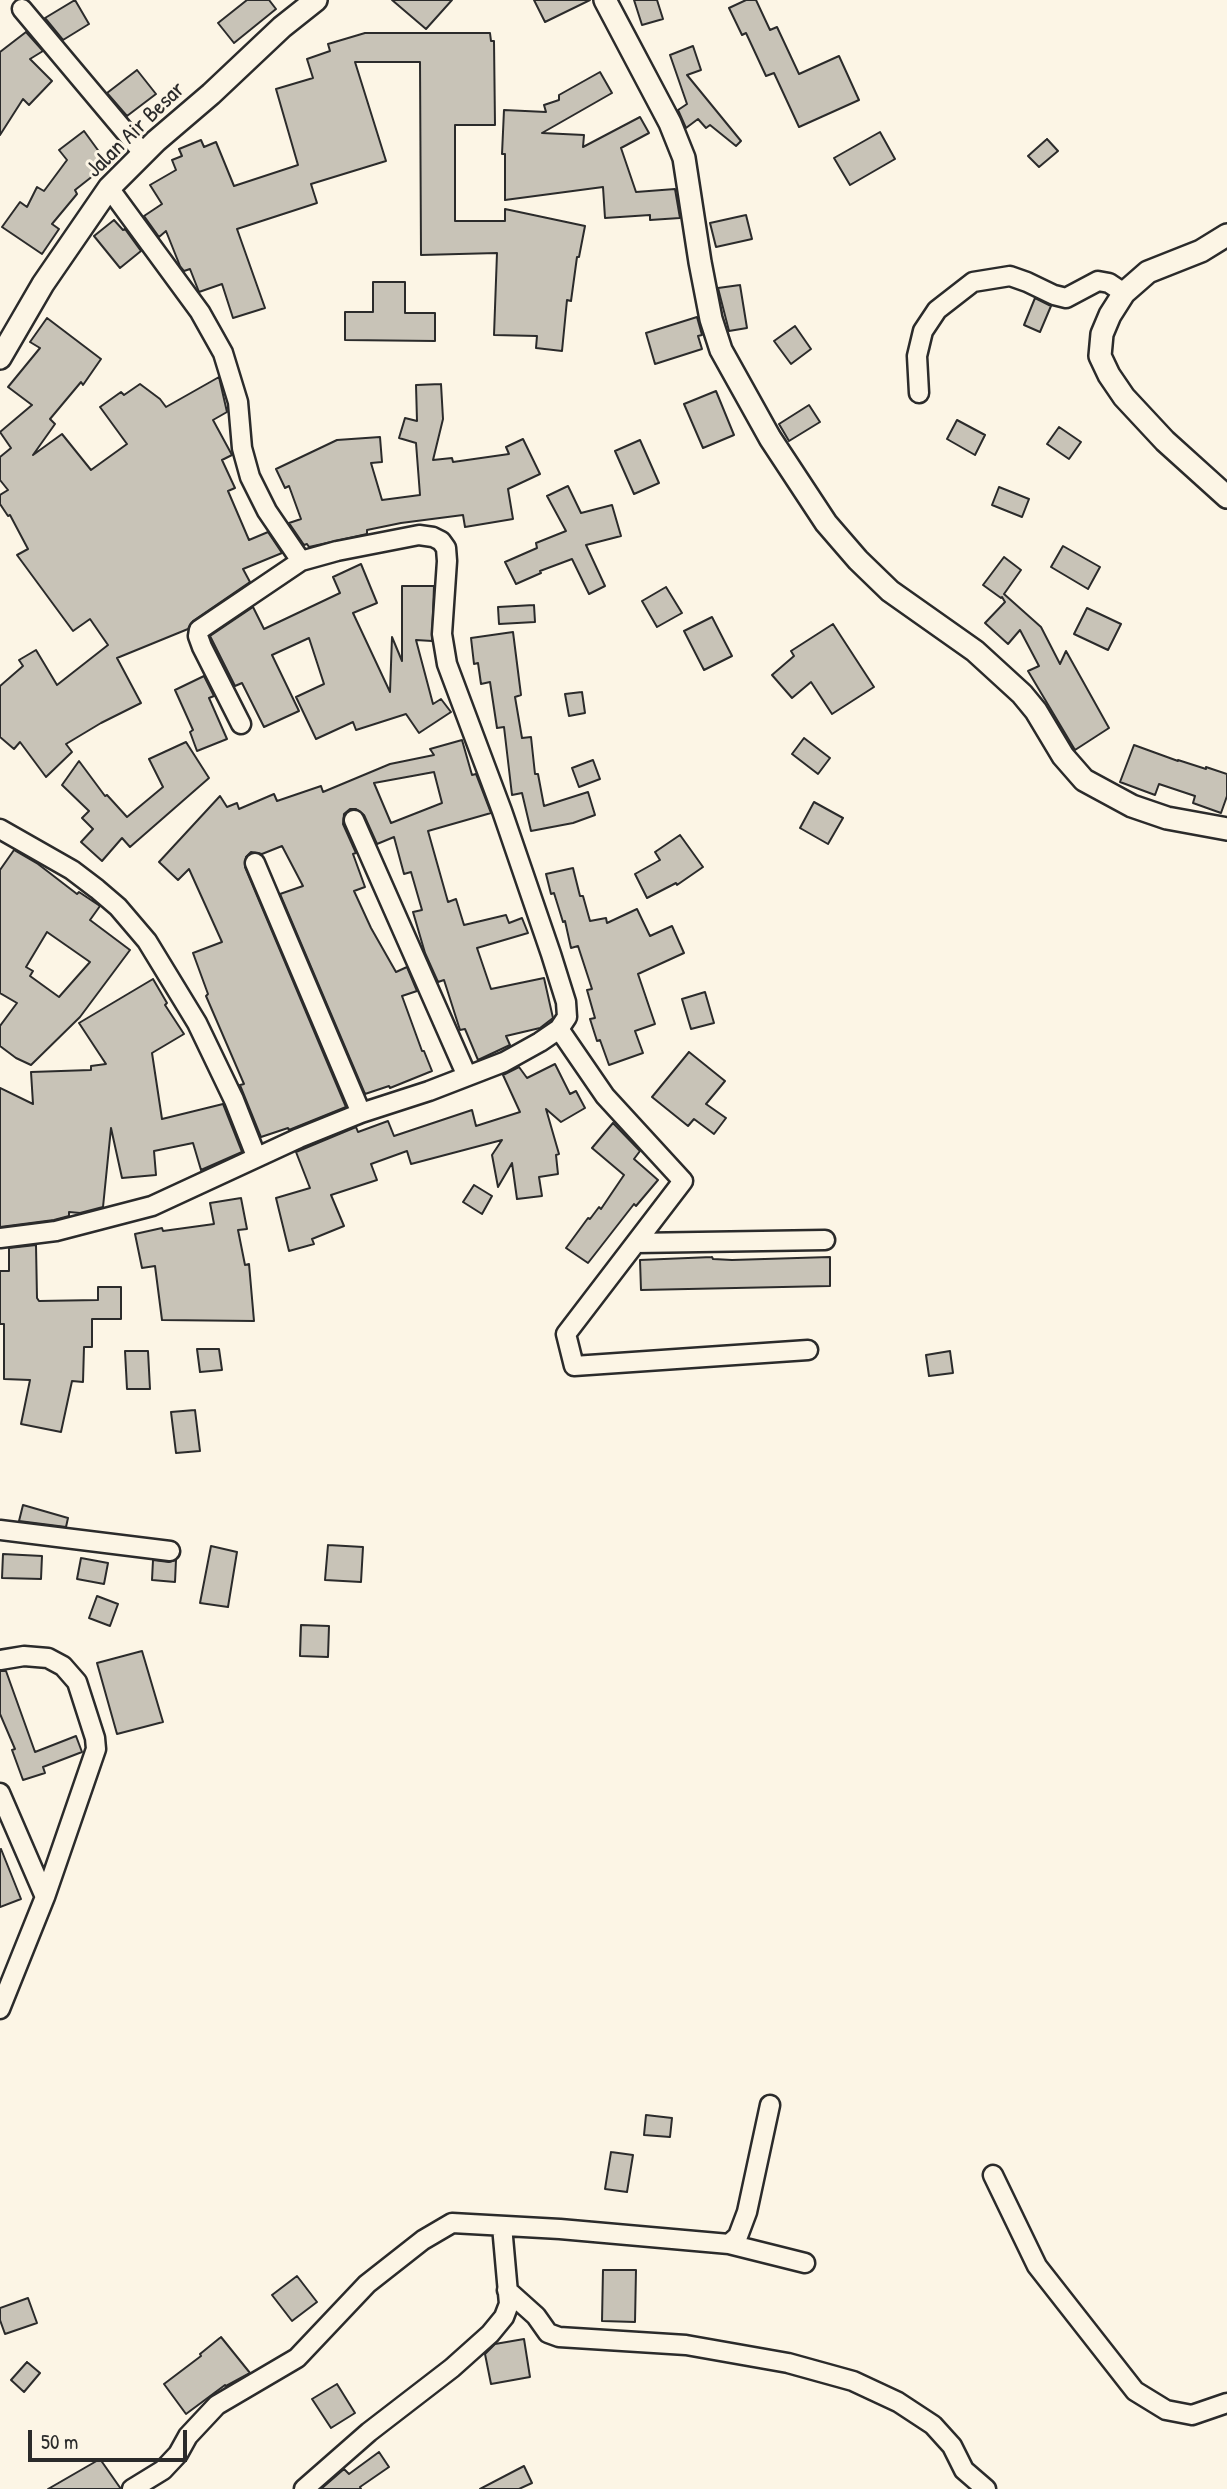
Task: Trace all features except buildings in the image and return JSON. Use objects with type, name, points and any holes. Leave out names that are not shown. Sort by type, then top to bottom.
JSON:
[{"type":"street","name":"Jalan Air Besar","points":[[0,358],[43,284],[109,188],[143,153],[282,27],[316,0]]},
{"type":"street","points":[[605,0],[670,123],[684,158],[702,274],[721,351],[770,438],[827,523],[859,561],[890,591],[975,651],[1022,694],[1063,756],[1084,780],[1132,806],[1167,818],[1227,829]]},
{"type":"street","points":[[22,9],[143,153]]},
{"type":"street","points":[[109,188],[200,312],[223,353],[238,402],[242,448],[250,477],[267,511],[301,561]]},
{"type":"street","points":[[1227,235],[1201,251],[1148,272],[1124,293],[1102,334],[1100,356],[1124,397],[1165,441],[1227,497]]},
{"type":"street","points":[[919,393],[917,356],[923,331],[937,310],[973,282],[1010,276],[1066,298],[1098,281],[1124,293]]},
{"type":"street","points":[[0,1238],[56,1231],[152,1206],[256,1156],[361,1113],[504,1062],[559,1029],[567,1017],[566,1002],[502,811],[447,664],[442,634],[447,561],[446,548],[441,541],[419,535],[301,561],[199,629],[198,636],[202,647],[241,724]]},
{"type":"street","points":[[354,820],[467,1076]]},
{"type":"street","points":[[0,829],[72,870],[97,889],[118,907],[147,941],[197,1023],[234,1100],[256,1156]]},
{"type":"street","points":[[255,863],[361,1113]]},
{"type":"street","points":[[559,1029],[605,1096],[683,1181],[566,1334],[574,1366],[808,1350]]},
{"type":"street","points":[[636,1243],[825,1240]]},
{"type":"street","points":[[0,1530],[170,1551]]},
{"type":"street","points":[[0,1660],[24,1656],[48,1658],[63,1666],[78,1682],[96,1749],[45,1897],[0,2009]]},
{"type":"street","points":[[0,1793],[45,1897]]},
{"type":"street","points":[[729,2244],[738,2236],[747,2212],[770,2105]]},
{"type":"street","points":[[993,2175],[1037,2266],[1135,2391],[1166,2410],[1192,2414],[1227,2403]]},
{"type":"street","points":[[132,2489],[163,2470],[178,2454],[188,2435],[217,2405],[297,2358],[367,2284],[414,2245],[452,2223],[560,2229],[729,2244],[804,2263]]},
{"type":"street","points":[[304,2489],[369,2432],[452,2368],[490,2334],[504,2317],[509,2304],[502,2226]]},
{"type":"street","points":[[507,2290],[536,2316],[548,2333],[559,2337],[686,2344],[788,2363],[853,2381],[898,2402],[933,2425],[951,2446],[964,2470],[986,2489]]}]
